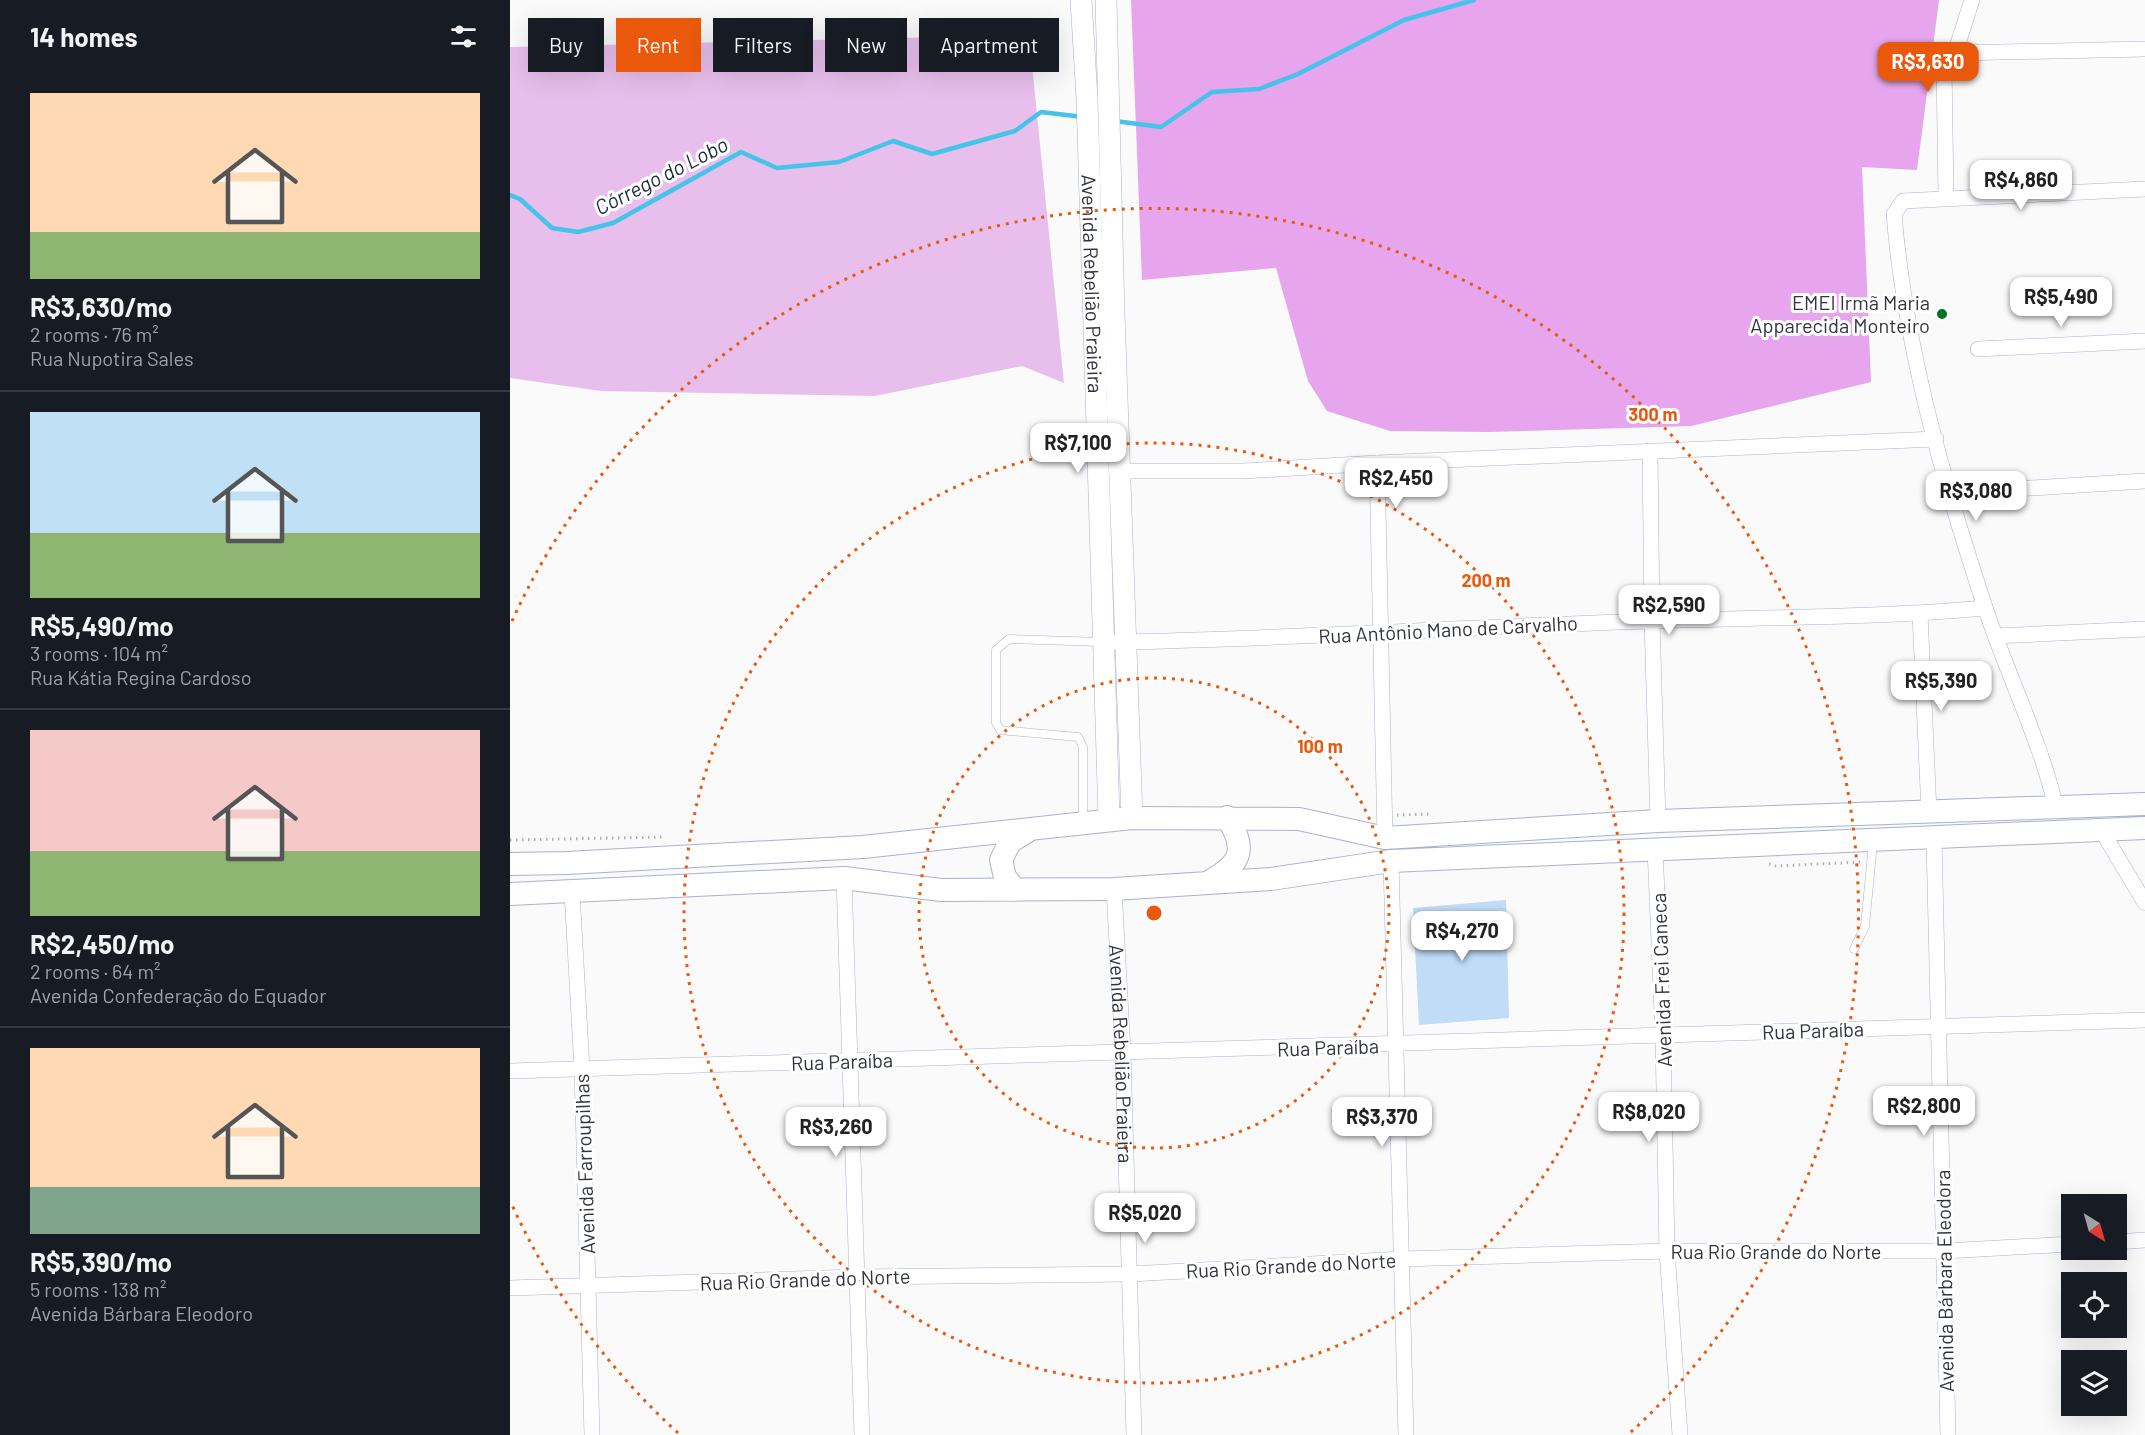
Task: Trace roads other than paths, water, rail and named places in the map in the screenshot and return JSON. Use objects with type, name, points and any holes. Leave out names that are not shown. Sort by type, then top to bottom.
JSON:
[{"type":"main road","points":[[510,864],[863,848],[1132,818],[1299,819],[1385,838],[1659,821],[2145,804]]},
{"type":"main road","points":[[1206,883],[1225,872],[1238,859],[1238,836],[1227,817]]},
{"type":"main road","points":[[1015,890],[1005,877],[1001,860],[1011,842],[1032,828]]},
{"type":"main road","points":[[510,894],[843,878],[941,890],[1114,889],[1271,879],[1391,861],[1655,848],[1874,842],[2100,828],[2145,828]]},
{"type":"street","name":"Avenida Rebelião Praieira","points":[[1081,0],[1088,107],[1109,819]]},
{"type":"street","name":"Avenida Rebelião Praieira","points":[[1106,0],[1132,818]]},
{"type":"street","points":[[1955,52],[1972,0]]},
{"type":"street","points":[[1946,198],[1944,66],[1946,58],[1955,52],[2145,49]]},
{"type":"street","points":[[2056,808],[1985,608],[1950,493],[1914,353],[1894,214],[1903,201],[2145,189]]},
{"type":"street","points":[[1978,349],[2145,341]]},
{"type":"street","points":[[1120,471],[1243,471],[1936,438]]},
{"type":"street","points":[[1650,451],[1652,620],[1659,821]]},
{"type":"street","points":[[1377,463],[1385,838]]},
{"type":"street","points":[[1950,493],[2145,481]]},
{"type":"street","points":[[1099,495],[1121,494]]},
{"type":"street","name":"Rua Antônio Mano de Carvalho","points":[[1103,642],[1382,634],[1652,620],[1920,614],[1985,608]]},
{"type":"street","points":[[1920,614],[1929,812]]},
{"type":"street","points":[[1995,636],[2145,629]]},
{"type":"street","points":[[2100,828],[2145,903]]},
{"type":"street","name":"Avenida Bárbara Eleodora","points":[[1934,838],[1948,1435]]},
{"type":"street","name":"Avenida Frei Caneca","points":[[1655,848],[1663,1035],[1667,1251],[1680,1435]]},
{"type":"street","points":[[1391,861],[1394,1045],[1406,1435]]},
{"type":"street","points":[[843,878],[861,1435]]},
{"type":"street","name":"Avenida Rebelião Praieira","points":[[1114,889],[1123,1053],[1134,1435]]},
{"type":"street","name":"Avenida Farroupilhas","points":[[572,892],[582,1070],[592,1435]]},
{"type":"street","name":"Rua Paraíba","points":[[510,1071],[2145,1020]]},
{"type":"street","points":[[2127,1241],[2145,1240]]},
{"type":"street","name":"Rua Rio Grande do Norte","points":[[510,1288],[856,1277],[1130,1274],[1402,1259],[1667,1251],[1945,1251],[2061,1245]]},
{"type":"lane","points":[[1083,822],[1083,747],[1078,737],[1000,730],[996,723],[996,650],[1009,639],[1103,642]]},
{"type":"lane","points":[[1854,949],[1866,926],[1874,842]]},
{"type":"waterway","name":"Córrego do Lobo","points":[[1115,121],[1161,127],[1212,92],[1259,89],[1298,74],[1404,20],[1474,0]]},
{"type":"waterway","name":"Córrego do Lobo","points":[[510,195],[520,199],[552,228],[578,232],[613,223],[741,152],[777,168],[839,162],[893,141],[932,154],[1015,131],[1041,112],[1083,117]]},
{"type":"place","name":"EMEI Irmã Maria Apparecida Monteiro","points":[[1942,314]]}]
